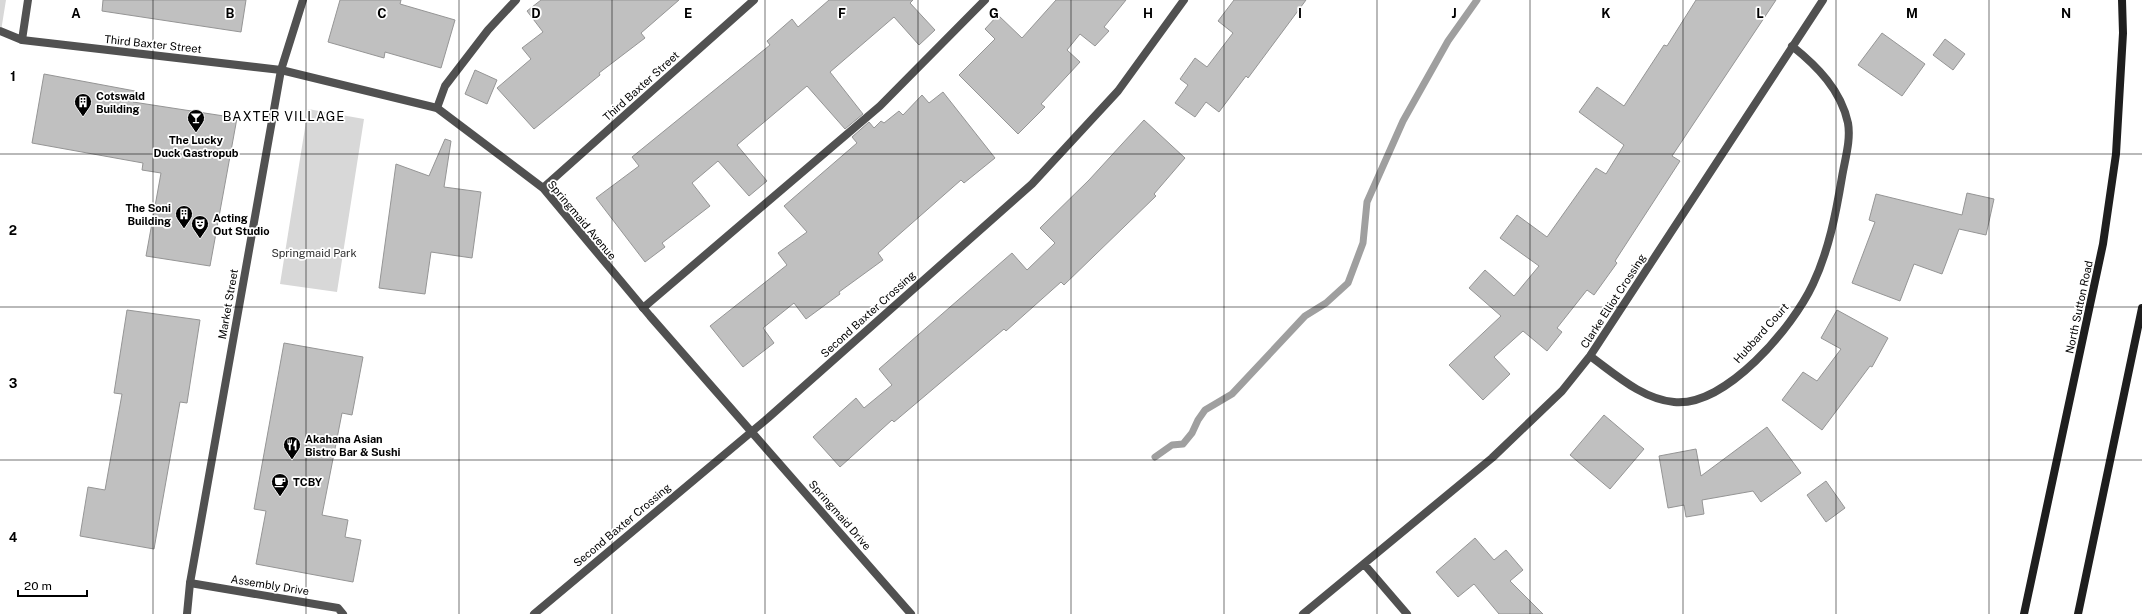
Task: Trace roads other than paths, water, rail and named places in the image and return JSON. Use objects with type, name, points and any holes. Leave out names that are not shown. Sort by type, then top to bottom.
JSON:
[{"type":"main road","name":"North Sutton Road","points":[[2024,614],[2103,244],[2116,154],[2123,33],[2122,0]]},
{"type":"main road","points":[[2078,614],[2142,308]]},
{"type":"street","points":[[22,40],[28,0]]},
{"type":"street","name":"Market Street","points":[[187,614],[190,583],[281,70],[304,0]]},
{"type":"street","points":[[437,108],[445,86],[488,30],[516,0]]},
{"type":"street","name":"Third Baxter Street","points":[[543,188],[754,0]]},
{"type":"street","points":[[643,308],[880,106],[985,0]]},
{"type":"street","name":"Second Baxter Crossing","points":[[534,614],[752,430],[1032,184],[1118,91],[1184,0]]},
{"type":"street","name":"Clarke Elliot Crossing","points":[[1303,614],[1492,458],[1562,391],[1590,356],[1823,0]]},
{"type":"street","name":"Third Baxter Street","points":[[0,31],[22,40],[281,70]]},
{"type":"street","name":"Hubbard Court","points":[[1590,356],[1641,391],[1674,402],[1689,401],[1714,393],[1737,376],[1757,358],[1797,311],[1813,284],[1823,259],[1835,212],[1849,133],[1844,112],[1830,84],[1819,69],[1792,46]]},
{"type":"street","name":"Springmaid Avenue","points":[[281,70],[437,108],[543,188],[643,308],[752,430]]},
{"type":"street","name":"Springmaid Drive","points":[[752,430],[911,614]]},
{"type":"street","points":[[1364,564],[1407,614]]},
{"type":"street","name":"Assembly Drive","points":[[190,583],[338,608],[343,614]]},
{"type":"waterway","points":[[1155,457],[1172,445],[1183,444],[1192,433],[1205,410],[1232,394],[1305,316],[1326,303],[1348,283],[1363,243],[1367,202],[1403,121],[1448,41],[1477,0]]},
{"type":"place","name":"Cotswald Building","points":[[83,117]]},
{"type":"place","name":"The Lucky Duck Gastropub","points":[[196,133]]},
{"type":"place","name":"The Soni Building","points":[[184,229]]},
{"type":"place","name":"Acting Out Studio","points":[[200,239]]},
{"type":"place","name":"Akahana Asian Bistro Bar & Sushi","points":[[292,460]]},
{"type":"place","name":"TCBY","points":[[280,497]]},
{"type":"district","name":"BAXTER VILLAGE","points":[[284,116]]},
{"type":"park label","name":"Springmaid Park","points":[[314,253]]}]
